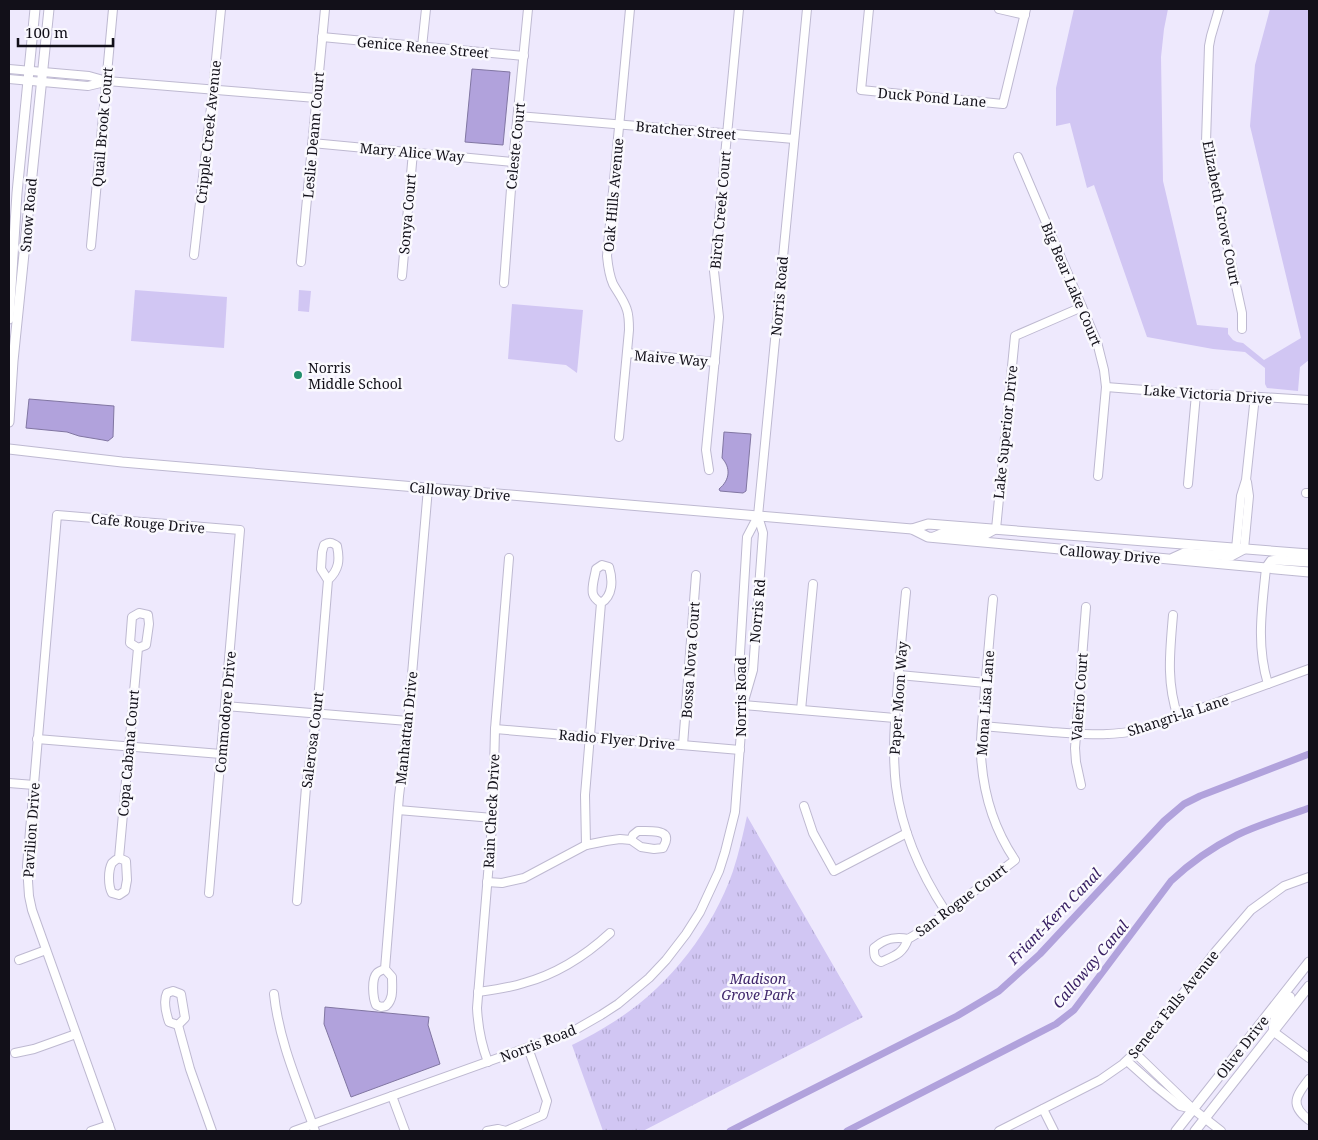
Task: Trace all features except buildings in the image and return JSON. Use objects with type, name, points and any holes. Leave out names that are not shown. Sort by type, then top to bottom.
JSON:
[{"type":"main road","name":"Snow Road","points":[[9,313],[17,193],[35,9]]},
{"type":"main road","name":"Snow Road","points":[[9,422],[13,361],[40,82],[49,9]]},
{"type":"main road","name":"Calloway Drive","points":[[9,449],[122,462],[912,530],[934,538],[1309,572]]},
{"type":"main road","name":"Calloway Drive","points":[[912,530],[928,524],[1309,554]]},
{"type":"main road","points":[[934,538],[946,532],[986,534],[996,529]]},
{"type":"main road","points":[[1170,559],[1184,553],[1231,556],[1239,553],[1240,549]]},
{"type":"main road","points":[[1266,568],[1271,561],[1277,560],[1309,562]]},
{"type":"main road","name":"Olive Drive","points":[[1176,1131],[1309,962]]},
{"type":"main road","points":[[1274,1032],[1274,1019],[1292,994],[1298,976]]},
{"type":"main road","name":"Olive Drive","points":[[1195,1131],[1309,986]]},
{"type":"street","name":"Quail Brook Court","points":[[91,246],[113,9]]},
{"type":"street","name":"Cripple Creek Avenue","points":[[194,254],[221,9]]},
{"type":"street","name":"Leslie Deann Court","points":[[301,262],[325,9]]},
{"type":"street","points":[[422,47],[426,9]]},
{"type":"street","name":"Celeste Court","points":[[504,283],[513,162],[528,9]]},
{"type":"street","name":"Oak Hills Avenue","points":[[619,437],[629,330],[628,315],[623,300],[610,276],[607,256],[630,9]]},
{"type":"street","name":"Birch Creek Court","points":[[710,470],[706,450],[719,317],[714,271],[739,9]]},
{"type":"street","name":"Norris Road","points":[[294,1131],[314,1128],[392,1096],[575,1030],[618,1004],[649,978],[686,934],[709,894],[719,871],[735,812],[743,705],[739,670],[748,537],[758,516],[807,9]]},
{"type":"street","name":"Duck Pond Lane","points":[[869,9],[861,90],[1004,104],[1025,12]]},
{"type":"street","points":[[998,9],[1025,12]]},
{"type":"street","name":"Elizabeth Grove Court","points":[[1219,9],[1209,46],[1206,142],[1241,304],[1242,329]]},
{"type":"street","name":"Genice Renee Street","points":[[322,37],[524,56]]},
{"type":"street","points":[[9,69],[89,76],[106,81],[316,98]]},
{"type":"street","points":[[9,79],[88,86],[106,81]]},
{"type":"street","name":"Bratcher Street","points":[[518,116],[794,139]]},
{"type":"street","name":"Mary Alice Way","points":[[312,143],[513,162]]},
{"type":"street","name":"Sonya Court","points":[[402,276],[413,152]]},
{"type":"street","name":"Big Bear Lake Court","points":[[1018,157],[1102,356],[1106,387],[1098,476]]},
{"type":"street","name":"Lake Superior Drive","points":[[996,529],[1015,336],[1082,307]]},
{"type":"street","name":"Maive Way","points":[[627,354],[714,362]]},
{"type":"street","name":"Lake Victoria Drive","points":[[1106,387],[1309,400]]},
{"type":"street","points":[[1188,484],[1196,394]]},
{"type":"street","points":[[1240,549],[1249,496],[1246,480],[1255,396]]},
{"type":"street","name":"Manhattan Drive","points":[[385,969],[377,973],[374,978],[373,998],[376,1005],[381,1007],[391,1002],[392,991],[392,977],[385,969],[428,488]]},
{"type":"street","name":"Cafe Rouge Drive","points":[[56,515],[240,530]]},
{"type":"street","name":"Pavilion Drive","points":[[56,515],[27,881],[32,910],[110,1128]]},
{"type":"street","name":"Norris Rd","points":[[743,705],[754,660],[764,533],[758,516]]},
{"type":"street","name":"Commodore Drive","points":[[209,893],[240,530]]},
{"type":"street","name":"Rain Check Drive","points":[[488,1062],[481,1042],[478,1025],[478,992],[493,818],[495,729],[509,558]]},
{"type":"street","points":[[1266,568],[1260,640],[1262,662],[1268,684]]},
{"type":"street","name":"Bossa Nova Court","points":[[683,745],[696,576]]},
{"type":"street","name":"Salerosa Court","points":[[297,901],[306,787],[317,714],[328,580]]},
{"type":"street","points":[[802,710],[813,584]]},
{"type":"street","name":"Paper Moon Way","points":[[906,592],[895,718],[894,762],[896,787],[913,851],[924,875],[946,912]]},
{"type":"street","name":"Mona Lisa Lane","points":[[993,599],[982,726],[982,773],[986,794],[996,824],[1015,860]]},
{"type":"street","points":[[586,845],[585,795],[601,603]]},
{"type":"street","name":"Valerio Court","points":[[1081,785],[1076,762],[1076,734],[1086,608]]},
{"type":"street","points":[[1173,615],[1169,664],[1171,694],[1178,717]]},
{"type":"street","name":"Copa Cabana Court","points":[[119,858],[138,648]]},
{"type":"street","name":"Shangri-la Lane","points":[[982,726],[1076,734],[1131,733],[1309,669]]},
{"type":"street","points":[[898,675],[986,683]]},
{"type":"street","points":[[743,705],[895,718]]},
{"type":"street","points":[[225,706],[408,721]]},
{"type":"street","name":"Radio Flyer Drive","points":[[495,729],[740,750]]},
{"type":"street","points":[[38,739],[221,754]]},
{"type":"street","points":[[9,783],[34,784]]},
{"type":"street","points":[[804,806],[814,833],[834,871],[907,833]]},
{"type":"street","points":[[398,810],[493,818]]},
{"type":"street","points":[[487,882],[507,882],[524,878],[586,845],[620,839],[631,840]]},
{"type":"street","name":"San Rogue Court","points":[[908,939],[925,929],[1015,860]]},
{"type":"street","name":"Seneca Falls Avenue","points":[[999,1131],[1100,1080],[1127,1060],[1135,1053],[1251,910],[1284,886],[1309,877]]},
{"type":"street","points":[[478,992],[524,984],[555,972],[584,955],[610,933]]},
{"type":"street","points":[[19,960],[46,950]]},
{"type":"street","points":[[274,994],[278,1023],[283,1041],[314,1128]]},
{"type":"street","points":[[178,1025],[190,1069],[212,1131]]},
{"type":"street","points":[[1274,1032],[1309,1058]]},
{"type":"street","points":[[15,1053],[34,1049],[76,1034]]},
{"type":"street","points":[[488,1131],[498,1129],[506,1131],[543,1115],[547,1101],[528,1048]]},
{"type":"street","points":[[1135,1053],[1193,1109],[1221,1131]]},
{"type":"street","points":[[1127,1060],[1180,1106],[1193,1109]]},
{"type":"street","points":[[1309,1079],[1297,1096],[1296,1107],[1309,1120]]},
{"type":"street","points":[[392,1096],[405,1131]]},
{"type":"street","points":[[1042,1109],[1054,1131]]},
{"type":"street","points":[[91,1131],[110,1128]]},
{"type":"green space","points":[[1074,9],[1168,9],[1161,57],[1163,181],[1197,325],[1228,328],[1228,334],[1233,340],[1243,343],[1264,360],[1301,338],[1250,126],[1255,65],[1270,9],[1309,9],[1309,360],[1300,367],[1298,391],[1267,388],[1265,384],[1265,368],[1245,352],[1213,349],[1147,337],[1094,185],[1087,188],[1070,123],[1056,126],[1056,88]]},
{"type":"green space","points":[[135,290],[227,297],[224,348],[131,341]]},
{"type":"green space","points":[[299,290],[311,291],[309,312],[298,311]]},
{"type":"green space","points":[[512,304],[583,310],[577,373],[566,365],[508,359]]},
{"type":"green space","name":"Madison Grove Park","points":[[747,816],[863,1017],[643,1131],[603,1131],[572,1045],[604,1028],[635,1007],[671,974],[686,956],[701,936],[724,893],[733,871]]},
{"type":"shaded area","points":[[472,69],[510,72],[503,145],[465,142]]},
{"type":"shaded area","points":[[29,399],[114,406],[113,437],[108,441],[67,432],[26,428]]},
{"type":"shaded area","points":[[724,432],[751,434],[746,491],[743,493],[720,491],[719,489],[725,482],[728,474],[727,466],[722,458]]},
{"type":"shaded area","points":[[325,1007],[429,1017],[428,1025],[440,1064],[351,1097],[324,1024]]},
{"type":"waterway","name":"Friant-Kern Canal","points":[[730,1131],[957,1016],[999,991],[1040,954],[1164,821],[1184,804],[1309,754]]},
{"type":"waterway","name":"Calloway Canal","points":[[847,1131],[1056,1024],[1074,1010],[1178,874],[1202,856],[1237,835],[1309,808]]},
{"type":"place","name":"Norris Middle School","points":[[298,375]]}]
